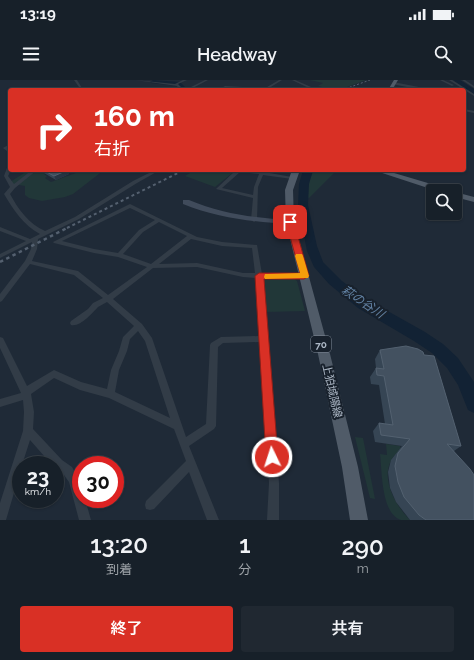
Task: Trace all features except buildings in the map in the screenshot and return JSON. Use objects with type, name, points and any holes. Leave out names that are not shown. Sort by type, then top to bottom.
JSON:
[{"type":"main road","points":[[383,172],[426,185]]},
{"type":"main road","name":"上狛城陽線","points":[[294,174],[289,194],[290,222],[345,444],[359,520]]},
{"type":"main road","points":[[462,196],[474,200]]},
{"type":"street","points":[[76,80],[81,87],[79,88]]},
{"type":"street","points":[[136,80],[177,84],[187,82],[206,88]]},
{"type":"street","points":[[151,82],[155,80]]},
{"type":"street","points":[[198,80],[207,81]]},
{"type":"street","points":[[267,88],[281,80]]},
{"type":"street","points":[[293,80],[311,88]]},
{"type":"street","points":[[441,80],[461,88]]},
{"type":"street","points":[[450,80],[463,88]]},
{"type":"street","points":[[463,80],[474,88]]},
{"type":"street","points":[[191,88],[207,81]]},
{"type":"street","points":[[177,84],[180,88]]},
{"type":"street","points":[[392,85],[416,88]]},
{"type":"street","points":[[392,85],[402,88]]},
{"type":"street","points":[[224,88],[227,86],[243,88]]},
{"type":"street","points":[[466,90],[473,94]]},
{"type":"street","points":[[466,110],[474,106]]},
{"type":"street","points":[[466,110],[474,112]]},
{"type":"street","points":[[8,169],[6,176],[13,187]]},
{"type":"street","points":[[0,194],[7,192],[32,172]]},
{"type":"street","points":[[0,256],[78,218],[135,182],[154,172]]},
{"type":"street","points":[[237,172],[218,189],[255,197]]},
{"type":"street","points":[[254,220],[256,187],[262,172],[294,174]]},
{"type":"street","points":[[7,192],[10,201],[26,221],[35,229],[46,234]]},
{"type":"street","points":[[186,202],[215,213],[254,220],[290,222]]},
{"type":"street","points":[[273,520],[274,483],[259,276],[255,246],[222,244],[191,236],[130,206],[56,242],[94,252],[119,255],[151,266],[197,265],[243,275],[259,276],[304,276]]},
{"type":"street","points":[[119,255],[141,231],[158,220]]},
{"type":"street","points":[[0,229],[36,240],[28,262],[0,299]]},
{"type":"street","points":[[74,323],[114,295],[191,236]]},
{"type":"street","points":[[28,262],[76,273],[108,298],[139,326],[149,340],[177,426],[213,520]]},
{"type":"street","points":[[110,394],[115,370],[123,352],[127,337],[139,326]]},
{"type":"street","points":[[185,444],[211,426],[214,345],[221,340],[263,339]]},
{"type":"street","points":[[0,340],[26,394],[29,412],[28,431],[0,520]]},
{"type":"street","points":[[0,403],[26,394],[54,374],[80,386],[110,394],[177,426]]},
{"type":"street","points":[[28,431],[58,464],[68,471],[74,480],[85,520]]},
{"type":"street","points":[[150,505],[191,463]]},
{"type":"green space","points":[[310,80],[366,80],[344,88],[321,88],[322,87],[318,86],[323,83]]},
{"type":"green space","points":[[26,172],[47,172],[44,174],[47,176],[45,178],[51,182],[77,172],[101,172],[73,194],[42,201],[29,198],[25,195],[25,186],[10,182]]},
{"type":"green space","points":[[192,172],[234,172],[215,187],[185,176]]},
{"type":"green space","points":[[313,172],[335,172],[309,198],[305,197]]},
{"type":"green space","points":[[293,278],[297,281],[305,311],[265,312],[262,282],[265,280]]},
{"type":"green space","points":[[355,437],[363,438],[375,499],[370,498]]},
{"type":"green space","points":[[386,444],[400,446],[401,450],[393,457],[389,466],[389,485],[397,504],[410,520],[401,520],[394,516],[386,501],[382,480],[380,454],[387,455]]},
{"type":"waterway","points":[[456,80],[474,92]]},
{"type":"waterway","name":"萩の谷川","points":[[153,82],[180,84],[183,88]]},
{"type":"waterway","name":"萩の谷川","points":[[307,172],[303,191],[303,205],[311,246],[318,264],[344,290],[363,304],[420,336],[437,348],[452,363],[465,381],[474,404]]},
{"type":"railway","points":[[348,88],[370,80]]},
{"type":"railway","points":[[68,227],[180,172]]},
{"type":"railway","points":[[0,262],[68,227]]},
{"type":"slow traffic","points":[[268,277],[304,276],[299,256]]},
{"type":"route","points":[[272,457],[259,276],[304,276],[290,222]]}]
